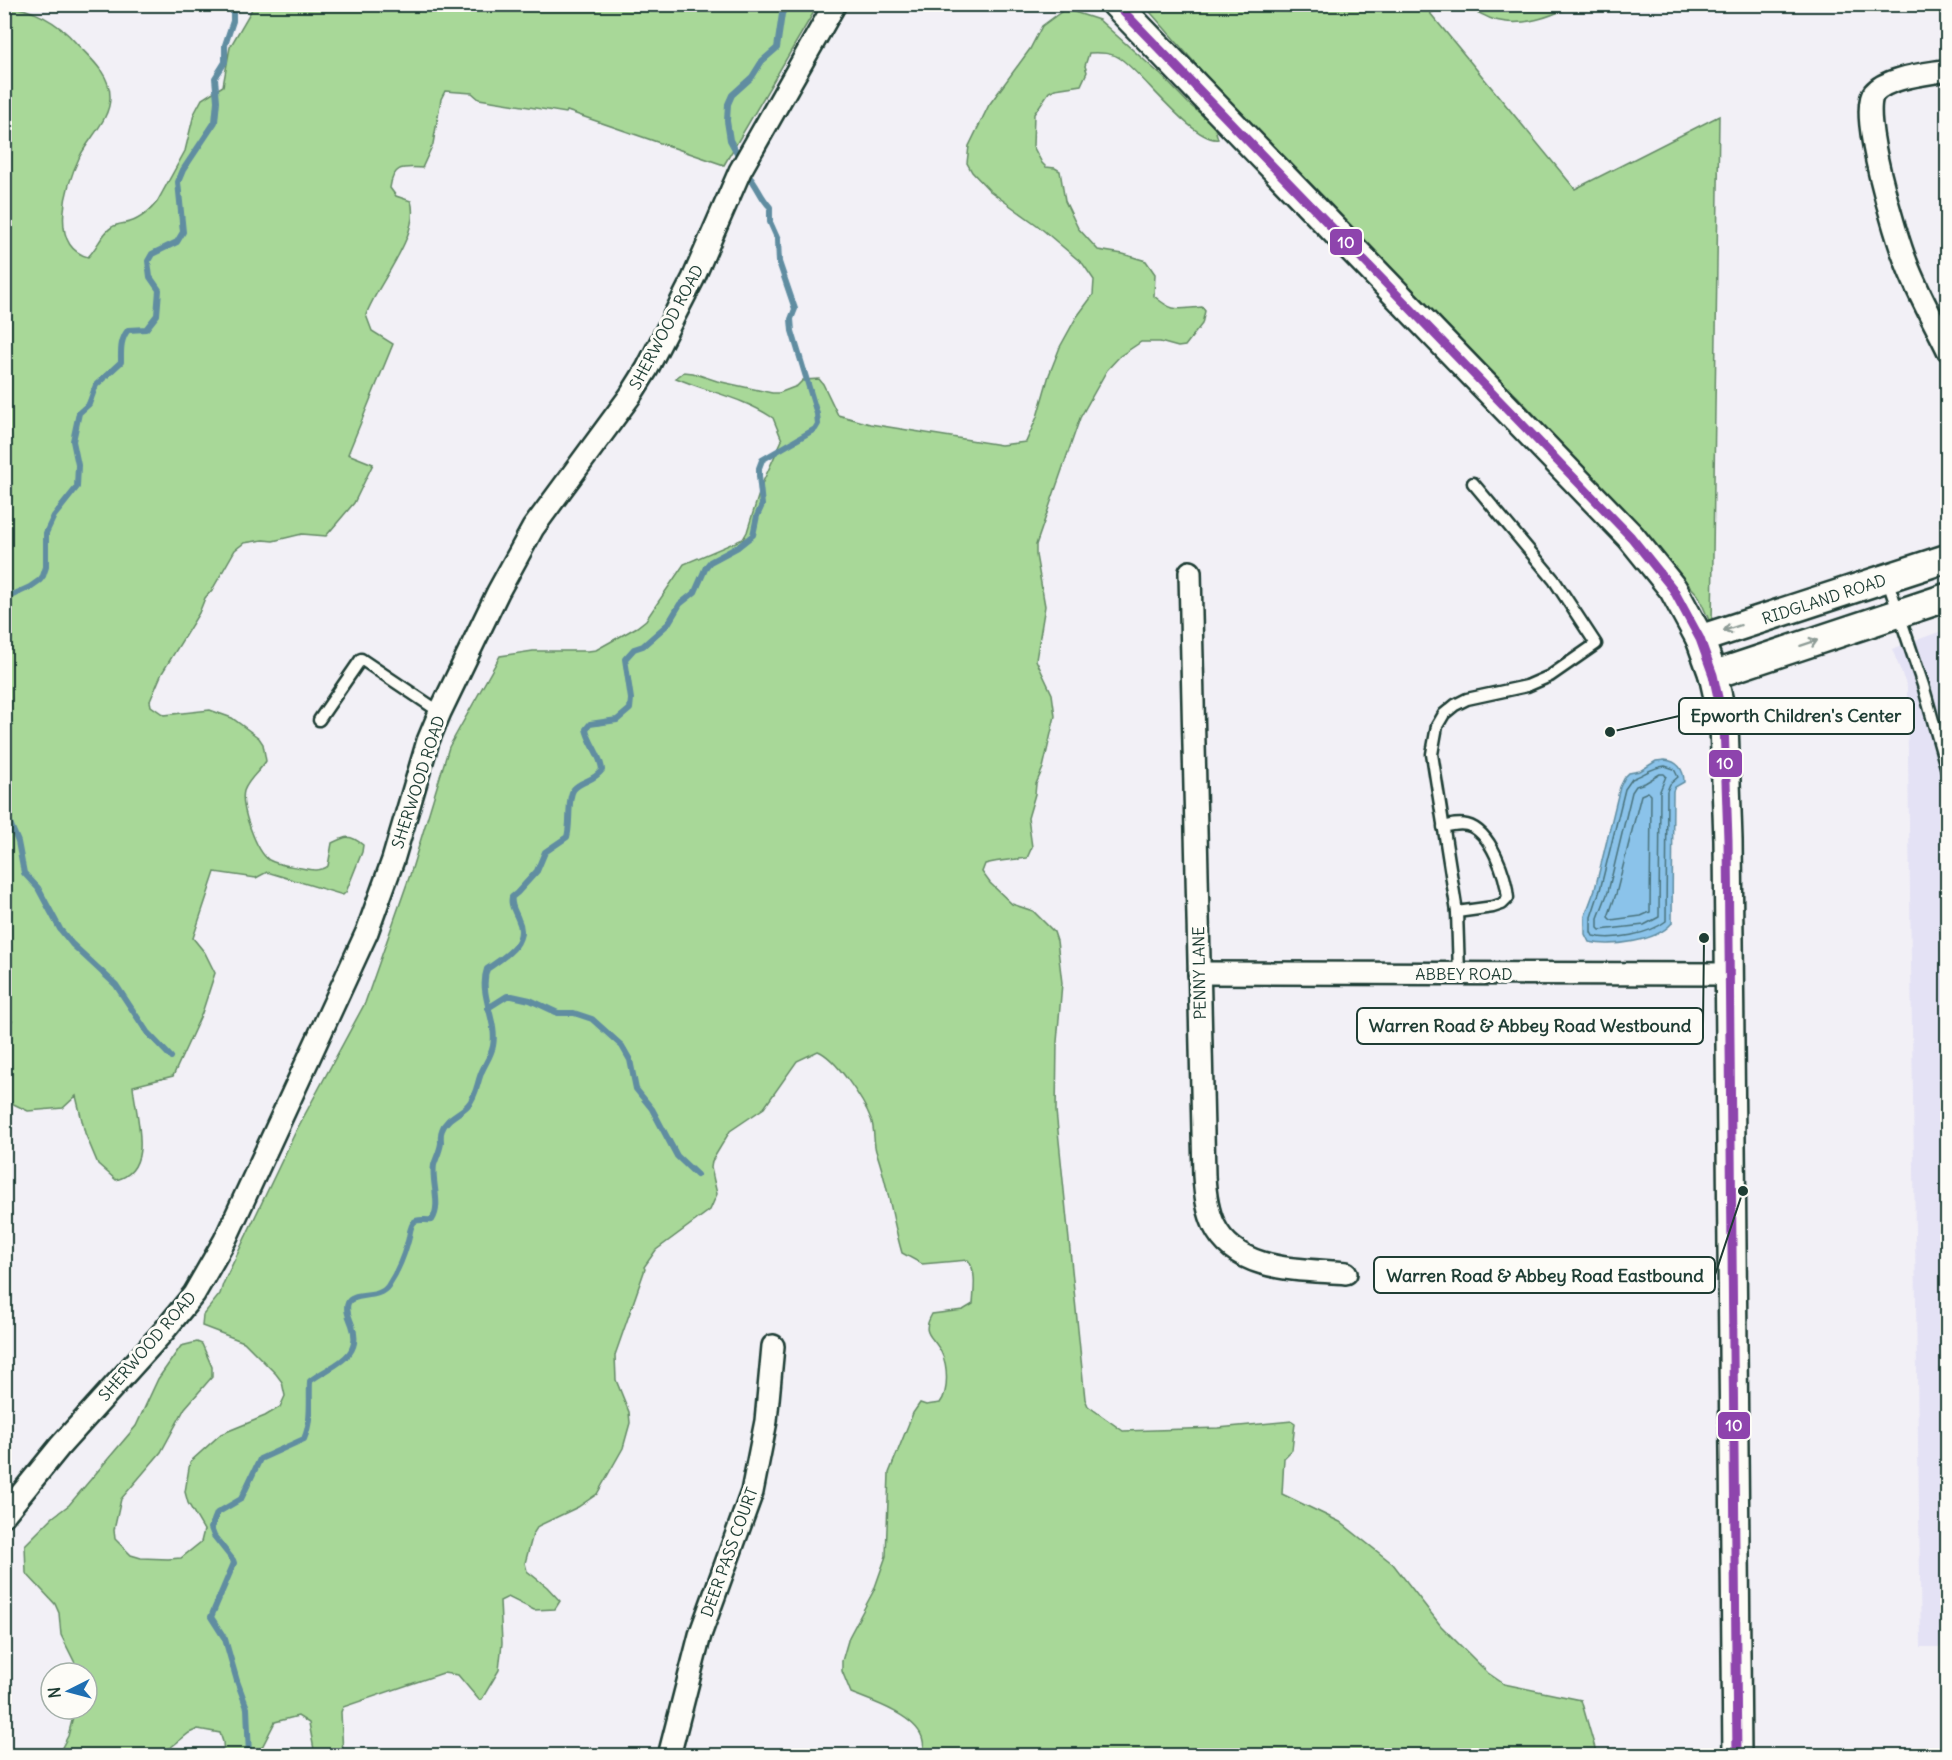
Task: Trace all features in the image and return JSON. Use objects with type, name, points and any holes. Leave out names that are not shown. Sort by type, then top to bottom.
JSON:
[{"type":"street","name":"SHERWOOD ROAD","points":[[4,1515],[60,1446],[164,1331],[194,1294],[214,1261],[367,932],[393,860],[428,741],[516,557],[554,498],[630,396],[662,342],[693,279],[740,171],[835,4]]},
{"type":"street","points":[[1116,4],[1631,537],[1673,590],[1700,639],[1713,675],[1724,724],[1728,840],[1737,1755]]},
{"type":"street","points":[[1947,70],[1884,84],[1873,94],[1869,103],[1880,175],[1891,218],[1906,263],[1947,350]]},
{"type":"street","name":"RIDGLAND ROAD","points":[[1700,639],[1947,558]]},
{"type":"street","name":"PENNY LANE","points":[[1190,573],[1204,1176],[1209,1210],[1215,1227],[1235,1251],[1249,1260],[1282,1267],[1346,1273]]},
{"type":"street","points":[[1713,675],[1947,597]]},
{"type":"street","name":"ABBEY ROAD","points":[[1199,973],[1728,974]]},
{"type":"street","name":"DEER PASS COURT","points":[[669,1755],[699,1635],[752,1492],[766,1420],[773,1346]]},
{"type":"lane","points":[[1459,974],[1457,912],[1431,754],[1437,726],[1444,714],[1455,705],[1467,699],[1527,686],[1550,676],[1596,644],[1554,580],[1473,483]]},
{"type":"lane","points":[[1886,579],[1923,685],[1947,774]]},
{"type":"lane","points":[[319,720],[361,659],[440,712]]},
{"type":"lane","points":[[1443,827],[1457,824],[1469,825],[1479,831],[1489,844],[1502,869],[1507,886],[1508,898],[1502,904],[1457,912]]},
{"type":"shaded area","points":[[1947,629],[1947,1647],[1921,1647],[1907,687],[1892,649]]},
{"type":"green space","points":[[253,4],[818,5],[724,165],[567,111],[566,113],[479,99],[472,93],[445,91],[441,99],[433,144],[422,168],[404,168],[396,171],[390,188],[396,196],[411,201],[410,229],[366,315],[372,331],[393,344],[348,454],[373,464],[354,503],[326,536],[302,534],[273,541],[263,540],[244,543],[235,550],[162,673],[150,701],[151,706],[164,715],[210,710],[232,718],[259,738],[263,744],[266,761],[248,783],[243,798],[254,838],[269,860],[308,869],[321,869],[328,866],[332,843],[348,837],[363,845],[362,852],[343,895],[267,872],[256,878],[215,872],[193,938],[205,953],[215,973],[202,1013],[173,1076],[133,1086],[139,1125],[139,1153],[136,1165],[128,1174],[116,1180],[98,1164],[85,1133],[76,1096],[63,1108],[28,1111],[5,1100],[5,1030],[12,1021],[4,1020],[5,6],[35,13],[53,23],[69,35],[93,61],[107,81],[110,96],[107,112],[80,156],[70,182],[64,212],[64,227],[68,240],[75,251],[88,257],[108,230],[116,225],[138,219],[157,202],[185,151],[194,114],[202,99],[223,86],[230,47]]},
{"type":"green space","points":[[1144,5],[1573,5],[1544,18],[1524,22],[1503,22],[1460,8],[1443,9],[1430,13],[1575,189],[1719,116],[1712,627],[1698,595],[1569,452],[1518,397],[1396,278],[1265,143]]},
{"type":"green space","points":[[1065,9],[1099,20],[1214,125],[1218,139],[1208,137],[1196,130],[1130,67],[1118,57],[1106,53],[1089,53],[1085,66],[1087,72],[1081,85],[1049,92],[1034,114],[1033,146],[1046,167],[1060,171],[1065,201],[1078,228],[1098,250],[1146,261],[1155,274],[1154,296],[1166,305],[1176,309],[1202,307],[1205,311],[1202,324],[1185,346],[1141,342],[1120,356],[1107,370],[1080,418],[1036,545],[1045,606],[1036,660],[1052,694],[1055,716],[1028,818],[1032,847],[1027,858],[985,864],[982,872],[1012,904],[1033,911],[1054,932],[1057,941],[1062,983],[1057,1042],[1056,1111],[1085,1399],[1088,1406],[1123,1431],[1218,1428],[1292,1421],[1295,1423],[1292,1450],[1284,1458],[1282,1494],[1340,1522],[1393,1564],[1441,1626],[1488,1673],[1504,1684],[1581,1700],[1597,1755],[925,1755],[922,1737],[910,1722],[891,1710],[851,1693],[842,1671],[842,1661],[849,1637],[874,1590],[886,1556],[889,1473],[913,1413],[920,1403],[926,1405],[940,1403],[945,1392],[945,1364],[938,1346],[927,1331],[927,1326],[932,1314],[963,1310],[973,1304],[974,1281],[973,1270],[968,1260],[922,1264],[902,1253],[875,1147],[871,1119],[856,1091],[841,1071],[818,1051],[797,1061],[764,1108],[730,1131],[712,1161],[711,1168],[717,1194],[710,1210],[656,1250],[644,1267],[615,1355],[616,1380],[629,1412],[630,1423],[623,1448],[597,1494],[578,1507],[538,1526],[533,1534],[525,1563],[527,1571],[560,1601],[555,1609],[534,1610],[508,1597],[500,1601],[502,1643],[499,1670],[482,1699],[479,1700],[458,1675],[443,1673],[343,1707],[341,1712],[343,1755],[315,1755],[309,1723],[298,1716],[275,1722],[258,1755],[224,1755],[220,1733],[198,1729],[189,1733],[161,1755],[58,1755],[68,1736],[72,1721],[99,1721],[99,1661],[74,1661],[61,1635],[59,1613],[55,1604],[26,1573],[25,1545],[53,1517],[69,1505],[136,1426],[158,1379],[181,1346],[197,1342],[202,1344],[212,1367],[212,1377],[185,1408],[161,1452],[121,1499],[114,1530],[115,1539],[131,1555],[141,1558],[181,1558],[201,1542],[204,1530],[188,1503],[185,1492],[190,1462],[221,1434],[265,1416],[280,1407],[285,1396],[282,1382],[276,1374],[244,1342],[202,1326],[203,1315],[220,1294],[296,1131],[365,1003],[410,875],[449,747],[500,656],[533,651],[596,650],[646,620],[684,564],[743,539],[747,532],[762,484],[782,440],[773,418],[738,400],[676,378],[684,372],[693,373],[717,381],[772,393],[779,393],[797,386],[803,380],[819,379],[838,415],[870,424],[1001,445],[1026,442],[1037,417],[1060,347],[1076,318],[1093,295],[1094,280],[1083,264],[1037,225],[990,191],[972,172],[967,163],[969,146],[989,105],[1030,49],[1042,26]]},
{"type":"water","points":[[1665,760],[1679,767],[1683,773],[1684,782],[1675,787],[1673,791],[1672,923],[1655,935],[1633,942],[1609,944],[1589,942],[1585,934],[1585,916],[1595,889],[1620,787],[1629,773],[1640,771],[1656,761]]},
{"type":"waterway","points":[[4,599],[30,587],[43,576],[46,567],[46,533],[54,516],[77,487],[78,465],[73,441],[79,413],[89,404],[96,385],[121,362],[122,342],[128,330],[146,329],[157,315],[159,290],[150,277],[148,261],[152,254],[177,242],[183,232],[178,182],[183,170],[215,122],[217,101],[215,78],[225,62],[225,45],[233,21],[233,4]]},
{"type":"waterway","points":[[737,153],[730,140],[727,121],[728,104],[732,95],[752,77],[762,61],[777,48],[782,14],[787,4]]},
{"type":"waterway","points":[[1417,4],[1421,7]]},
{"type":"waterway","points":[[249,1756],[247,1708],[225,1639],[211,1617],[234,1563],[214,1536],[211,1528],[217,1513],[241,1499],[260,1459],[304,1439],[309,1418],[310,1381],[343,1360],[353,1346],[354,1337],[347,1311],[348,1303],[355,1298],[379,1293],[388,1286],[399,1266],[412,1224],[418,1220],[432,1220],[435,1214],[433,1172],[441,1132],[447,1122],[471,1101],[493,1046],[493,1027],[485,988],[487,969],[501,960],[518,942],[521,935],[521,928],[512,905],[512,897],[537,871],[545,852],[567,837],[574,789],[595,777],[602,770],[600,759],[586,729],[590,724],[617,720],[630,709],[631,699],[625,659],[634,649],[643,646],[668,624],[680,604],[695,592],[710,562],[738,547],[753,535],[762,505],[759,476],[762,460],[815,429],[818,424],[792,331],[791,319],[795,309],[779,262],[778,240],[770,222],[770,207],[748,175]]},
{"type":"waterway","points":[[4,809],[18,842],[24,873],[38,888],[60,929],[72,944],[116,985],[147,1032],[171,1057]]},
{"type":"waterway","points":[[488,1008],[507,996],[512,996],[530,1000],[558,1013],[574,1013],[592,1019],[622,1046],[630,1060],[636,1089],[652,1109],[677,1156],[697,1175]]},
{"type":"transit line","name":"10","points":[[1116,4],[1631,537],[1673,589],[1700,639],[1713,675],[1724,724],[1728,840],[1737,1756]]},
{"type":"place","name":"Epworth Children's Center","points":[[1610,732]]},
{"type":"place","name":"Warren Road & Abbey Road Westbound","points":[[1704,938]]},
{"type":"place","name":"Warren Road & Abbey Road Eastbound","points":[[1743,1191]]}]
